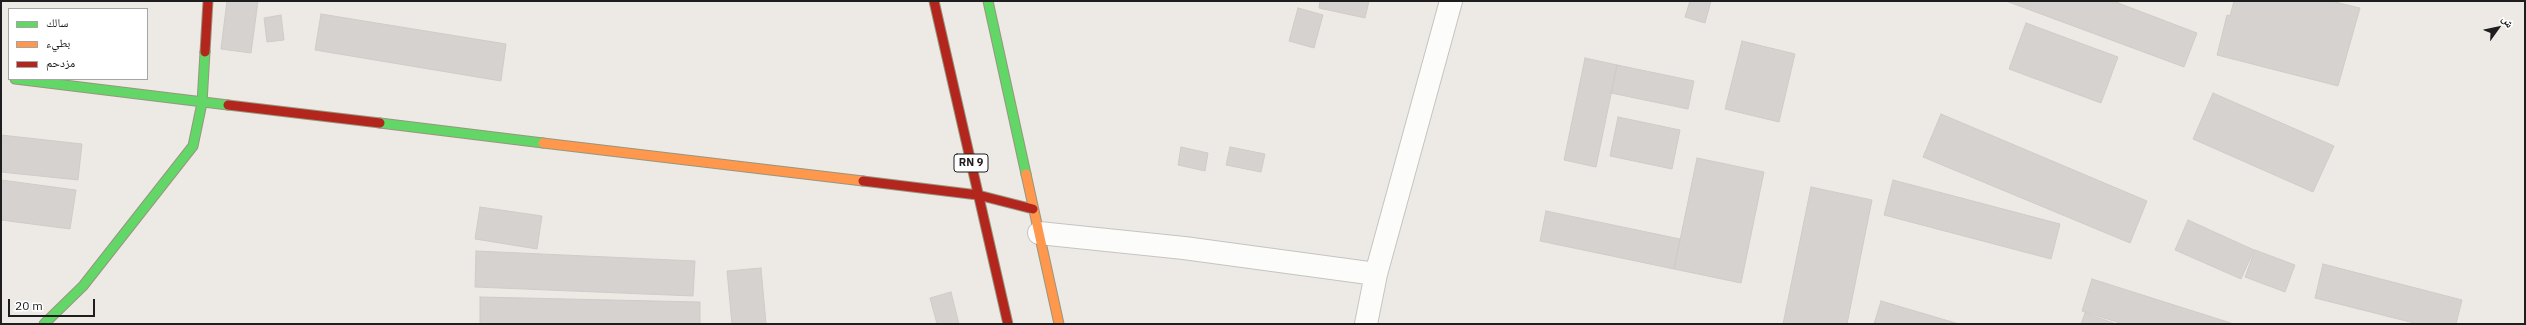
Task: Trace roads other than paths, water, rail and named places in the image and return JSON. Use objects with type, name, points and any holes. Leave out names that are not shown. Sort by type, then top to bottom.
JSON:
[{"type":"main road","points":[[44,324],[83,286],[194,146],[202,103],[208,1]]},
{"type":"main road","name":"RN 9","points":[[934,1],[1008,324]]},
{"type":"main road","points":[[988,1],[1059,324]]},
{"type":"main road","points":[[23,80],[202,103],[978,195],[1033,209]]},
{"type":"street","points":[[1366,324],[1376,274],[1451,1]]},
{"type":"street","points":[[1039,233],[1184,248],[1376,274]]}]
